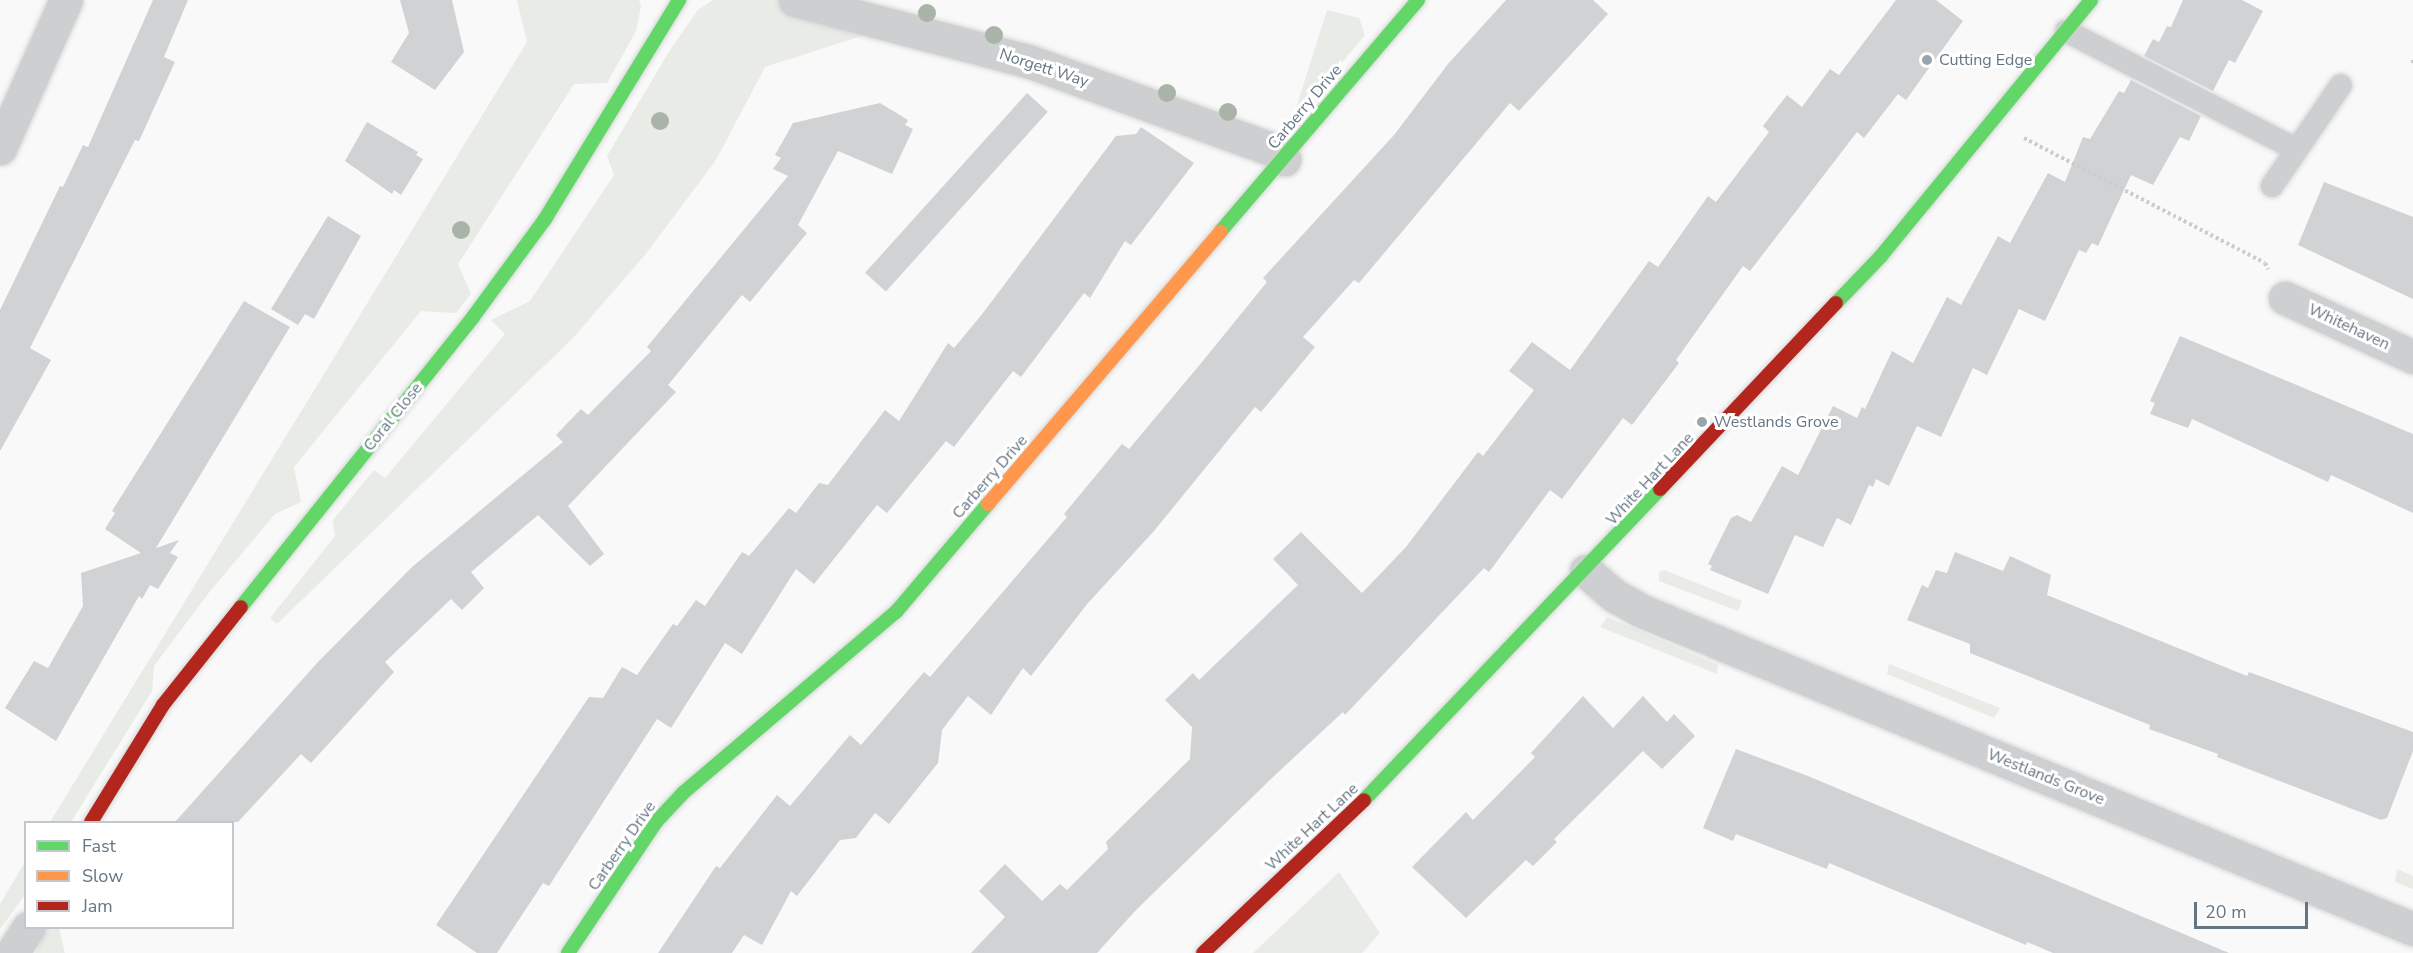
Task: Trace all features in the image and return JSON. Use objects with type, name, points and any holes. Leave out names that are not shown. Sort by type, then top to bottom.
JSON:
[{"type":"street","points":[[0,148],[66,0]]},
{"type":"street","name":"Coral Close","points":[[93,821],[163,705],[473,317],[545,219],[679,0]]},
{"type":"street","name":"Norgett Way","points":[[795,0],[1028,61],[1279,152],[1284,159]]},
{"type":"street","name":"Carberry Drive","points":[[568,953],[663,815],[683,793],[896,612],[1418,0]]},
{"type":"street","name":"White Hart Lane","points":[[1203,953],[1377,787],[1586,571],[1881,256],[1994,122],[2091,0]]},
{"type":"street","name":"Whitehaven","points":[[2285,298],[2413,357]]},
{"type":"street","name":"Westlands Grove","points":[[1586,571],[1615,596],[1642,611],[2413,929]]},
{"type":"street","points":[[12,953],[27,929]]},
{"type":"lane","points":[[2066,32],[2296,149]]},
{"type":"lane","points":[[2272,186],[2341,85]]},
{"type":"path","points":[[1994,122],[2265,263],[2285,298]]},
{"type":"shaded area","points":[[517,0],[639,0],[641,6],[636,31],[607,83],[574,84],[458,264],[471,294],[456,313],[421,311],[294,467],[301,502],[275,514],[211,590],[154,666],[152,691],[72,821],[51,821],[527,42]]},
{"type":"shaded area","points":[[713,0],[792,0],[883,29],[765,67],[716,160],[645,255],[572,339],[277,624],[270,618],[335,536],[333,520],[374,470],[385,478],[505,334],[491,320],[530,301],[614,175],[607,156],[670,50],[698,10]]},
{"type":"shaded area","points":[[1327,10],[1359,18],[1365,35],[1291,124]]},
{"type":"shaded area","points":[[1664,570],[1742,601],[1738,611],[1659,581],[1659,572]]},
{"type":"shaded area","points":[[1607,617],[1718,665],[1717,674],[1600,627]]},
{"type":"shaded area","points":[[1889,664],[2000,708],[1994,718],[1887,674]]},
{"type":"shaded area","points":[[24,864],[24,896],[0,929],[0,904]]},
{"type":"shaded area","points":[[2397,869],[2413,876],[2413,889],[2395,882]]},
{"type":"shaded area","points":[[1339,872],[1380,933],[1362,953],[1253,953]]},
{"type":"shaded area","points":[[46,929],[59,929],[65,953],[36,953]]},
{"type":"building","points":[[153,0],[188,0],[164,57],[175,62],[139,141],[135,140],[30,348],[51,360],[0,451],[0,310],[60,186],[63,187],[83,145],[88,147]]},
{"type":"building","points":[[400,0],[452,0],[464,52],[435,90],[391,62],[409,33]]},
{"type":"building","points":[[1506,0],[1593,0],[1608,14],[1519,111],[1510,103],[1359,283],[1354,280],[1303,337],[1315,347],[1261,412],[1255,407],[1154,531],[1088,603],[1031,676],[1023,668],[991,715],[968,696],[942,730],[938,763],[889,824],[875,813],[856,838],[840,840],[797,896],[791,891],[762,945],[744,935],[732,953],[658,953],[716,866],[720,868],[777,795],[790,806],[850,735],[861,745],[924,672],[930,677],[1067,517],[1064,514],[1122,444],[1129,449],[1202,362],[1267,282],[1263,278],[1394,135],[1448,64]]},
{"type":"building","points":[[1896,0],[1936,0],[1963,21],[1906,100],[1898,94],[1864,138],[1857,132],[1750,271],[1743,266],[1676,360],[1679,363],[1632,425],[1623,418],[1562,499],[1550,490],[1489,572],[1484,568],[1345,715],[1343,712],[1274,776],[1136,910],[1097,953],[971,953],[1005,917],[979,891],[1005,864],[1042,901],[1060,884],[1067,890],[1108,849],[1106,842],[1190,759],[1192,727],[1165,700],[1193,673],[1199,680],[1298,585],[1273,559],[1301,532],[1362,593],[1406,547],[1478,452],[1483,456],[1534,390],[1509,371],[1532,342],[1570,370],[1649,261],[1658,267],[1708,196],[1716,202],[1769,132],[1763,126],[1787,95],[1802,107],[1830,69],[1839,75]]},
{"type":"building","points":[[2183,0],[2242,0],[2263,11],[2235,63],[2229,60],[2213,91],[2144,56],[2153,39],[2159,42],[2167,26],[2171,27]]},
{"type":"building","points":[[2131,80],[2201,116],[2189,141],[2180,137],[2153,185],[2131,175],[2098,246],[2092,243],[2086,253],[2079,250],[2045,321],[2019,309],[1987,375],[1973,368],[1941,437],[1917,426],[1889,486],[1876,479],[1873,487],[1869,485],[1851,525],[1837,518],[1823,547],[1795,535],[1768,594],[1710,570],[1712,566],[1708,564],[1731,518],[1737,515],[1751,522],[1782,466],[1798,475],[1833,406],[1857,418],[1862,407],[1865,409],[1892,351],[1913,363],[1947,297],[1961,305],[1998,236],[2010,243],[2048,173],[2065,182],[2083,137],[2090,139],[2119,91],[2124,93]]},
{"type":"building","points":[[1027,93],[1048,112],[886,292],[865,273]]},
{"type":"building","points":[[880,103],[908,120],[905,125],[913,129],[892,174],[838,151],[798,225],[807,233],[750,302],[742,295],[668,385],[676,392],[568,506],[604,554],[590,566],[538,515],[471,572],[484,588],[462,610],[451,599],[385,662],[394,672],[311,763],[301,754],[238,822],[176,821],[318,662],[412,567],[563,442],[556,435],[581,409],[588,415],[651,351],[647,347],[788,176],[773,169],[781,158],[775,155],[793,123]]},
{"type":"building","points":[[367,122],[418,152],[416,155],[423,159],[401,195],[394,190],[392,194],[345,161]]},
{"type":"building","points":[[1141,127],[1194,163],[1131,245],[1125,241],[1090,298],[1084,293],[1021,377],[1013,371],[954,447],[946,441],[887,513],[877,505],[814,584],[796,569],[742,654],[725,643],[671,728],[657,719],[549,886],[543,883],[497,953],[477,953],[436,925],[589,697],[603,698],[622,667],[637,675],[673,624],[677,626],[696,600],[705,606],[742,552],[749,556],[789,508],[796,513],[819,483],[828,485],[885,410],[899,421],[948,343],[954,348],[983,313],[1116,136],[1136,134]]},
{"type":"building","points":[[2324,182],[2413,217],[2413,299],[2298,245]]},
{"type":"building","points":[[328,216],[361,236],[314,319],[305,314],[298,325],[271,309]]},
{"type":"building","points":[[244,301],[290,327],[156,548],[179,540],[170,553],[178,557],[158,589],[150,585],[142,599],[139,596],[56,741],[5,708],[34,661],[48,668],[83,606],[81,573],[141,553],[105,529],[115,513],[112,511]]},
{"type":"building","points":[[2180,336],[2413,434],[2413,513],[2331,475],[2328,482],[2192,419],[2188,428],[2150,414],[2155,403],[2150,401]]},
{"type":"building","points":[[1955,552],[2003,571],[2010,556],[2051,575],[2047,595],[2247,676],[2249,672],[2413,732],[2413,751],[2387,818],[2381,820],[2217,757],[2218,754],[2149,729],[2150,725],[1970,653],[1970,644],[1907,620],[1922,585],[1928,588],[1936,570],[1947,573]]},
{"type":"building","points":[[1583,696],[1613,728],[1643,696],[1667,722],[1674,714],[1695,736],[1662,769],[1643,751],[1554,839],[1557,842],[1533,866],[1526,860],[1466,918],[1412,867],[1466,812],[1473,820],[1535,757],[1531,753]]},
{"type":"building","points":[[1736,749],[1808,776],[2229,953],[2053,953],[2027,942],[2026,945],[1829,863],[1827,869],[1736,834],[1733,841],[1703,828]]},
{"type":"traffic: fast","points":[[241,607],[473,317],[545,219],[679,0]]},
{"type":"traffic: fast","points":[[1220,232],[1418,0]]},
{"type":"traffic: fast","points":[[1836,303],[1881,256],[2091,0]]},
{"type":"traffic: fast","points":[[1364,800],[1660,489]]},
{"type":"traffic: fast","points":[[568,953],[656,822],[683,793],[896,612],[988,504]]},
{"type":"traffic: slow","points":[[988,504],[1220,232]]},
{"type":"traffic: jam","points":[[1660,489],[1836,303]]},
{"type":"traffic: jam","points":[[92,821],[163,705],[241,607]]},
{"type":"traffic: jam","points":[[1203,953],[1364,800]]},
{"type":"place","name":"Cutting Edge","points":[[1927,60]]},
{"type":"place","name":"Westlands Grove","points":[[1702,422]]}]
